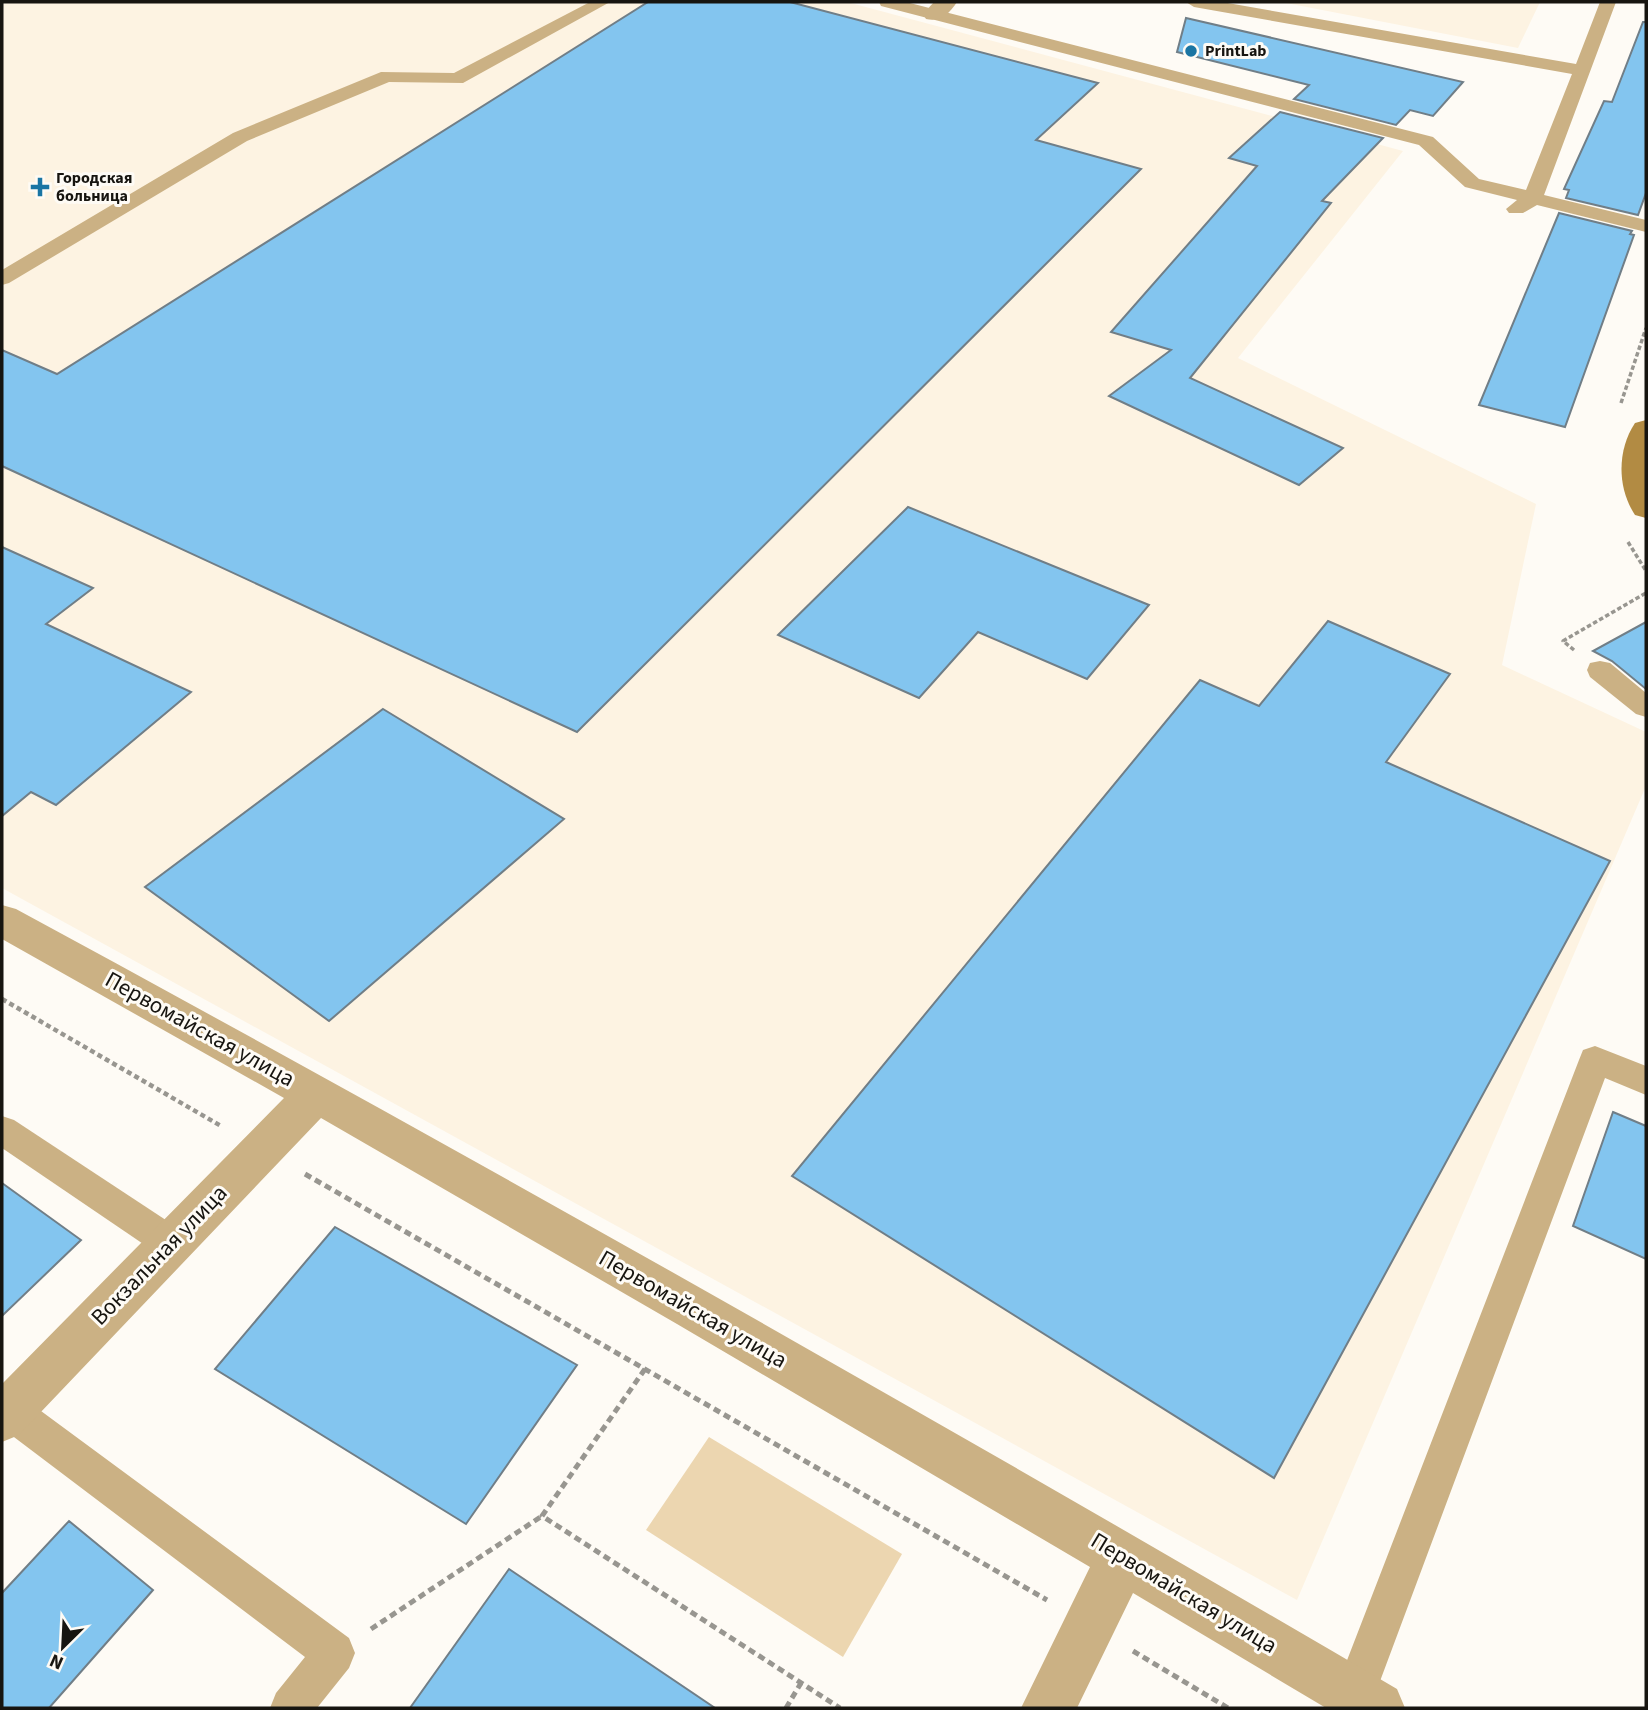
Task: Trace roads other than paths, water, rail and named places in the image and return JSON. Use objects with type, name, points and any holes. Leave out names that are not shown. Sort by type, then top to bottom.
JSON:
[{"type":"street","points":[[1646,429],[1636,456],[1639,496],[1646,508]]},
{"type":"street","name":"Первомайская улица","points":[[2,920],[317,1093],[1123,1557],[1367,1701]]},
{"type":"street","name":"Вокзальная улица","points":[[5,1414],[317,1093]]},
{"type":"street","points":[[1048,1708],[1123,1557]]},
{"type":"lane","points":[[2,279],[240,137],[387,76],[457,79],[602,2]]},
{"type":"lane","points":[[887,2],[940,8],[1426,141],[1472,183],[1646,226]]},
{"type":"lane","points":[[1194,2],[1580,69]]},
{"type":"lane","points":[[1514,210],[1533,199],[1580,69],[1608,2]]},
{"type":"lane","points":[[1600,670],[1646,706]]},
{"type":"lane","points":[[1367,1701],[1595,1060],[1646,1081]]},
{"type":"lane","points":[[2,1130],[171,1243]]},
{"type":"lane","points":[[5,1414],[334,1653],[291,1708]]},
{"type":"place","name":"PrintLab","points":[[1191,51]]},
{"type":"place","name":"Городская больница","points":[[40,187]]}]
